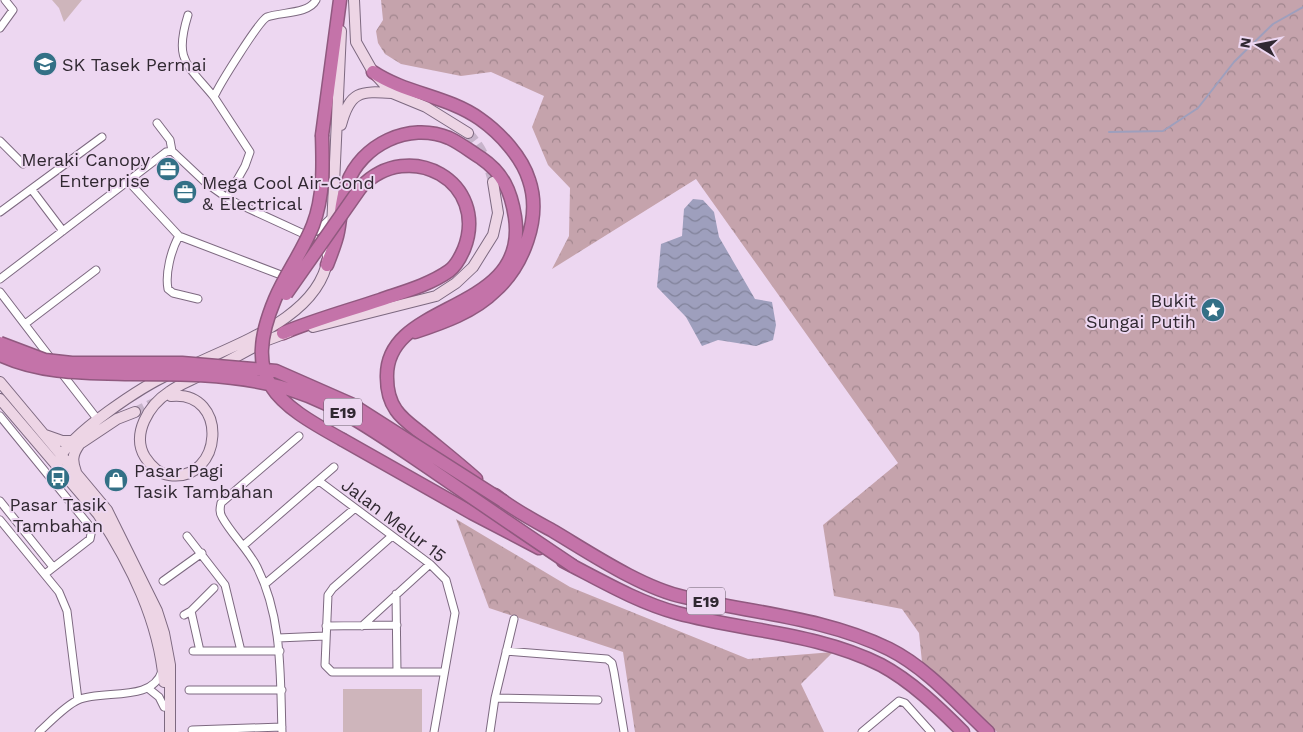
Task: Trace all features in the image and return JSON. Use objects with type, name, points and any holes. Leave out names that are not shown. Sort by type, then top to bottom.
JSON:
[{"type":"highway","points":[[342,0],[322,135],[323,161],[319,206],[304,245],[275,299],[262,337],[263,364],[268,380],[287,405],[301,416],[472,513],[573,566]]},
{"type":"highway","points":[[373,72],[390,83],[466,110],[474,115],[503,141],[518,158],[530,181],[532,221],[527,242],[513,271],[495,292],[469,310],[432,327],[403,336]]},
{"type":"highway","points":[[327,264],[338,233],[347,184],[358,162],[378,145],[404,134],[423,132],[447,137],[488,163],[503,178],[512,200],[517,228],[512,253],[500,274],[478,294],[429,318],[403,336],[388,358],[386,375],[390,397],[396,410],[405,420],[503,502]]},
{"type":"highway","points":[[271,311],[282,300],[361,187],[371,176],[401,164],[427,168],[450,180],[458,189],[466,205],[469,227],[462,255],[451,269],[422,285],[310,322],[283,333]]},
{"type":"highway","name":"E19","points":[[0,343],[45,360],[72,363],[182,363],[276,371],[351,404],[503,502],[633,576],[682,597],[788,617],[862,636],[892,650],[920,670],[988,732]]},
{"type":"highway","name":"E19","points":[[0,355],[16,363],[72,373],[181,374],[239,379],[273,385],[313,397],[375,432],[573,566],[629,595],[676,612],[773,632],[845,650],[882,666],[907,683],[963,732]]},
{"type":"street","points":[[0,28],[12,13],[12,6],[5,0]]},
{"type":"street","points":[[214,96],[248,39],[265,18],[304,9],[314,5],[316,0]]},
{"type":"street","points":[[61,458],[98,420],[120,402],[152,384],[277,325],[296,310],[314,290],[327,264],[333,216],[342,0]]},
{"type":"street","points":[[354,0],[356,42],[373,72],[392,94]]},
{"type":"street","points":[[188,15],[181,38],[181,51],[188,65],[214,96],[250,152],[227,198]]},
{"type":"street","points":[[336,140],[345,109],[354,97],[366,91],[392,94],[426,107],[468,133]]},
{"type":"street","points":[[157,123],[166,134],[172,151],[206,183],[227,198],[306,233],[317,240],[325,249],[327,264]]},
{"type":"street","points":[[0,212],[32,190],[76,154],[102,137]]},
{"type":"street","points":[[0,140],[23,164]]},
{"type":"street","points":[[0,280],[166,152],[172,151]]},
{"type":"street","points":[[128,181],[179,236],[281,275]]},
{"type":"street","points":[[171,396],[188,397],[202,405],[209,416],[213,428],[212,442],[208,455],[199,467],[177,476],[166,475],[157,471],[142,452],[139,436],[144,420],[157,402],[169,392],[283,333],[436,296],[456,283],[473,267],[493,235],[498,213],[493,182]]},
{"type":"street","points":[[32,190],[63,231]]},
{"type":"street","points":[[306,233],[317,232],[333,216]]},
{"type":"street","points":[[179,236],[170,255],[166,282],[168,289],[173,293],[198,299]]},
{"type":"street","points":[[24,324],[96,270]]},
{"type":"street","points":[[0,292],[98,420]]},
{"type":"street","points":[[0,382],[45,435],[98,514],[146,604],[156,631],[163,668],[164,732]]},
{"type":"street","points":[[0,399],[98,514]]},
{"type":"street","points":[[10,412],[21,418],[52,455],[61,458],[77,474],[107,510],[157,610],[164,633],[170,665],[170,732]]},
{"type":"street","points":[[77,474],[72,462],[77,443],[100,429],[135,412]]},
{"type":"street","points":[[0,416],[92,530],[90,539],[45,574]]},
{"type":"street","points":[[45,435],[62,441],[77,443]]},
{"type":"street","points":[[192,730],[282,730],[280,651],[265,584],[244,545],[221,516],[219,510],[221,502],[299,436]]},
{"type":"street","points":[[244,545],[334,467]]},
{"type":"street","name":"Jalan Melur 15","points":[[319,481],[430,564],[446,580],[455,613],[434,732]]},
{"type":"street","points":[[0,501],[53,567]]},
{"type":"street","points":[[265,584],[354,509]]},
{"type":"street","points":[[0,520],[59,592],[67,611],[78,700]]},
{"type":"street","points":[[187,536],[225,585],[241,651]]},
{"type":"street","points":[[392,536],[333,588],[328,595],[325,665],[332,672],[444,672]]},
{"type":"street","points":[[163,581],[202,553]]},
{"type":"street","points":[[362,626],[430,564]]},
{"type":"street","points":[[184,615],[191,611],[214,588]]},
{"type":"street","points":[[396,594],[397,672]]},
{"type":"street","points":[[191,611],[197,651],[280,651]]},
{"type":"street","points":[[490,732],[495,698],[514,619]]},
{"type":"street","points":[[326,626],[397,626]]},
{"type":"street","points":[[278,638],[325,636]]},
{"type":"street","points":[[506,651],[607,659],[612,663],[624,732]]},
{"type":"street","points":[[39,732],[78,700],[149,689],[158,680],[163,668]]},
{"type":"street","points":[[149,689],[159,697],[164,707]]},
{"type":"street","points":[[189,690],[282,690]]},
{"type":"street","points":[[495,698],[598,700]]},
{"type":"street","points":[[862,732],[898,702],[906,703],[931,732]]},
{"type":"shaded area","points":[[52,0],[82,0],[64,22],[59,8]]},
{"type":"shaded area","points":[[343,689],[422,689],[422,732],[343,732]]},
{"type":"green space","points":[[381,0],[1303,0],[1303,732],[997,732],[922,662],[919,633],[902,609],[834,596],[823,525],[898,463],[696,179],[552,269],[569,236],[570,188],[548,165],[532,127],[544,96],[491,72],[461,76],[401,64],[385,54],[378,43],[376,31],[383,20]]},
{"type":"green space","points":[[456,519],[570,587],[748,659],[833,652],[801,684],[824,732],[635,732],[623,652],[489,608]]},
{"type":"water","points":[[693,199],[703,200],[714,212],[719,237],[755,299],[772,302],[776,325],[773,340],[756,346],[718,340],[702,346],[686,317],[657,287],[661,244],[682,236],[684,209]]},
{"type":"waterway","points":[[1109,132],[1163,131],[1198,108],[1234,62],[1273,24],[1303,7]]},
{"type":"tunnel","points":[[468,133],[484,156],[493,182]]},
{"type":"tunnel","points":[[135,412],[160,400]]},
{"type":"place","name":"SK Tasek Permai","points":[[45,64]]},
{"type":"place","name":"Meraki Canopy Enterprise","points":[[168,169]]},
{"type":"place","name":"Mega Cool Air-Cond & Electrical","points":[[185,192]]},
{"type":"place","name":"Bukit Sungai Putih","points":[[1213,310]]},
{"type":"place","name":"Pasar Tasik Tambahan","points":[[58,478]]},
{"type":"place","name":"Pasar Pagi Tasik Tambahan","points":[[116,480]]}]
